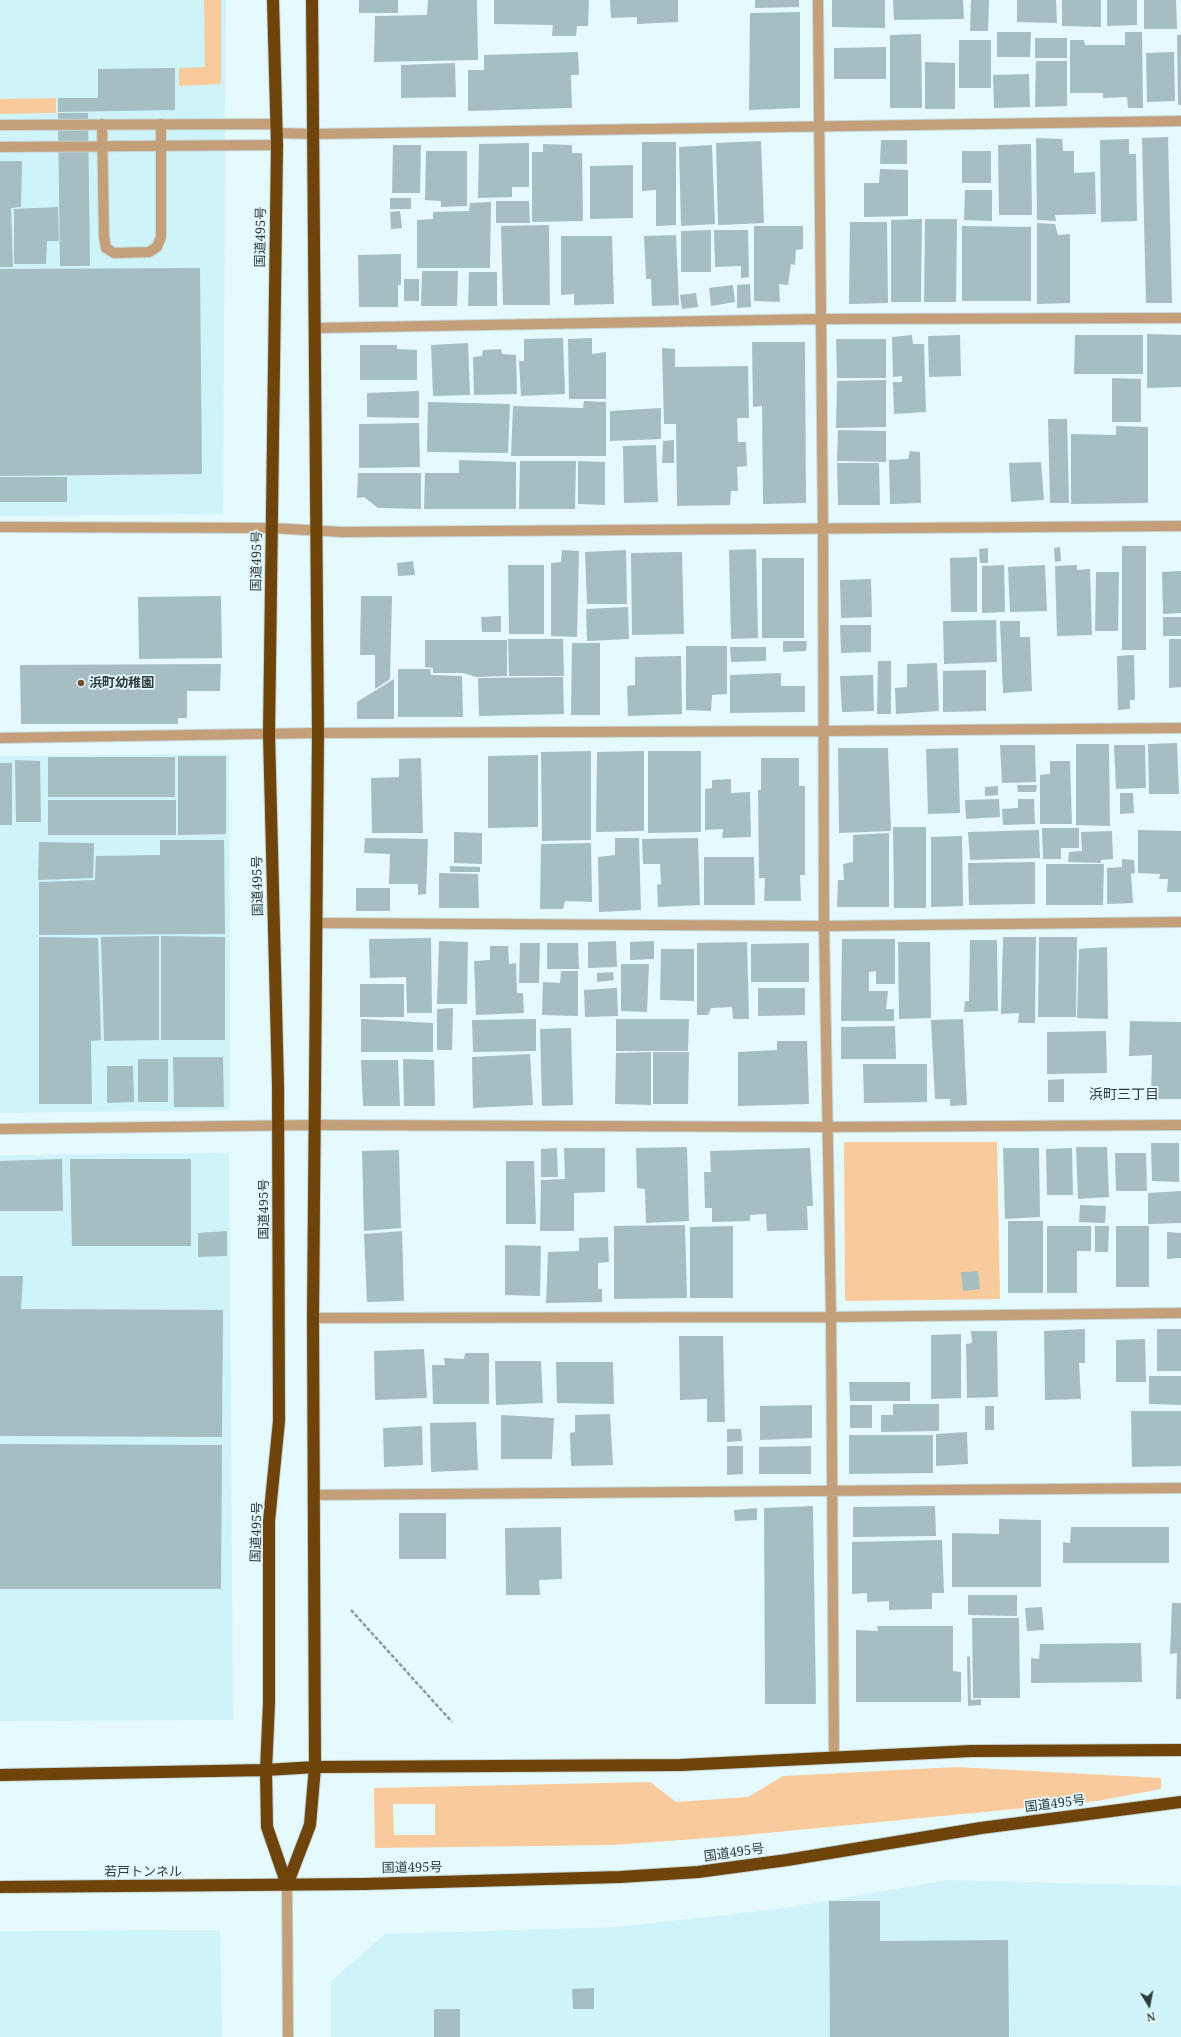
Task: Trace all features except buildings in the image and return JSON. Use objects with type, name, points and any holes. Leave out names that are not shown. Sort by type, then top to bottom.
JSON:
[{"type":"highway","name":"国道495号","points":[[272,0],[276,145],[269,734],[278,1125],[279,1421],[269,1521],[269,1702],[266,1770],[267,1827],[287,1885],[620,1877],[698,1872],[787,1860],[981,1828],[1181,1802]]},
{"type":"highway","points":[[287,1885],[310,1825],[315,1767],[313,1318],[318,733],[316,328],[312,0]]},
{"type":"highway","points":[[0,1775],[266,1770],[315,1767],[680,1765],[971,1751],[1181,1750]]},
{"type":"highway","name":"若戸トンネル","points":[[0,1887],[287,1885]]},
{"type":"street","points":[[818,0],[823,529],[824,926],[831,1317],[834,1757]]},
{"type":"street","points":[[0,125],[161,124],[276,128],[314,134],[819,125],[1181,121]]},
{"type":"street","points":[[102,124],[104,238],[106,248],[114,253],[149,252],[157,247],[161,237],[161,124]]},
{"type":"street","points":[[0,147],[276,145]]},
{"type":"street","points":[[316,328],[821,319],[1181,318]]},
{"type":"street","points":[[0,528],[271,528],[317,532],[1181,526]]},
{"type":"street","points":[[0,738],[318,733],[1181,728]]},
{"type":"street","points":[[316,923],[824,926],[1181,922]]},
{"type":"street","points":[[0,1129],[278,1125],[827,1127],[1181,1125]]},
{"type":"street","points":[[313,1318],[831,1317],[1181,1313]]},
{"type":"street","points":[[314,1495],[1181,1488]]},
{"type":"street","points":[[287,1885],[288,2037]]},
{"type":"path","points":[[351,1610],[452,1722]]},
{"type":"shaded area","points":[[0,0],[226,0],[223,514],[0,516]]},
{"type":"shaded area","points":[[204,0],[221,0],[221,84],[179,86],[179,68],[205,67]]},
{"type":"shaded area","points":[[56,98],[56,113],[0,114],[0,99]]},
{"type":"shaded area","points":[[229,754],[230,1110],[0,1113],[0,756]]},
{"type":"shaded area","points":[[844,1142],[997,1142],[1000,1299],[845,1301]]},
{"type":"shaded area","points":[[229,1153],[233,1720],[0,1721],[0,1155]]},
{"type":"shaded area","points":[[957,1767],[1161,1778],[1161,1789],[1097,1801],[736,1836],[613,1845],[375,1848],[374,1788],[650,1782],[676,1802],[748,1797],[783,1776]],"holes":[[[393,1804],[435,1804],[435,1835],[394,1835]]]},
{"type":"shaded area","points":[[948,1880],[1181,1886],[1181,2037],[331,2037],[331,1981],[385,1934],[618,1927],[785,1908]]},
{"type":"shaded area","points":[[220,1930],[222,2037],[0,2037],[0,1931]]},
{"type":"place","name":"浜町幼稚園","points":[[81,683]]},
{"type":"district","name":"浜町三丁目","points":[[1124,1095]]}]
